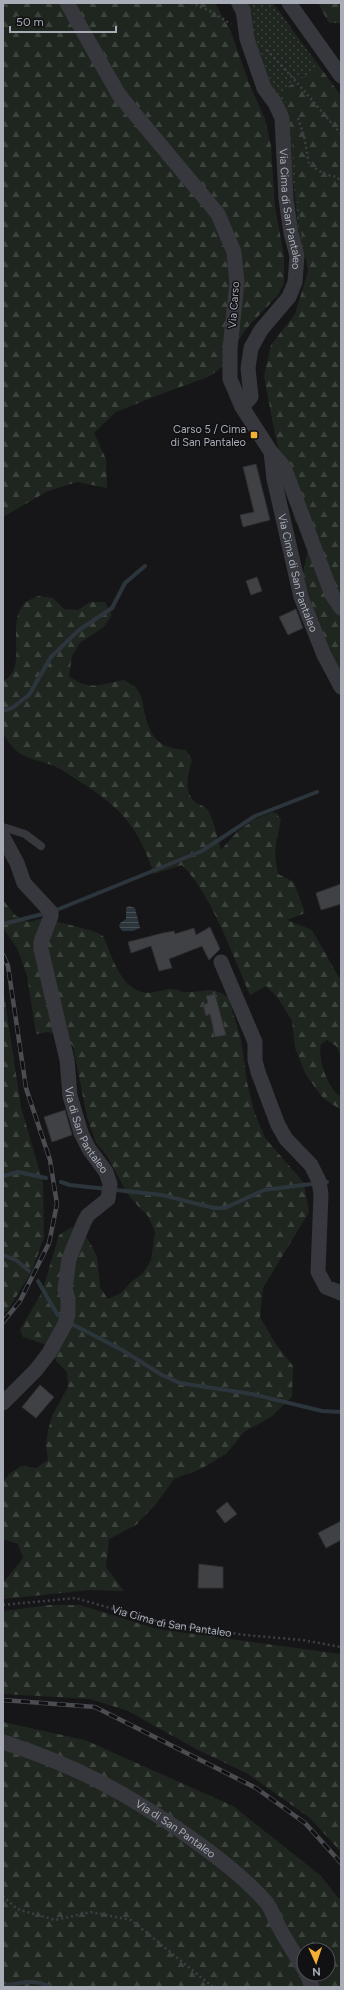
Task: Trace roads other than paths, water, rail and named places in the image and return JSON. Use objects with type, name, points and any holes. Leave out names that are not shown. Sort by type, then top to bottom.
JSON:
[{"type":"street","name":"Via Carso","points":[[67,3],[119,95],[218,214],[234,252],[237,283],[230,348],[230,379],[242,408],[271,452],[284,467],[332,595],[341,608]]},
{"type":"street","name":"Via Cima di San Pantaleo","points":[[239,3],[243,10],[247,38],[264,88],[275,103],[282,118],[286,200],[291,233],[297,256],[295,282],[289,298],[261,330],[251,348],[248,368],[250,397],[242,408]]},
{"type":"street","points":[[289,3],[341,76]]},
{"type":"street","name":"Via Cima di San Pantaleo","points":[[271,452],[274,479],[300,597],[324,655],[341,687]]},
{"type":"street","name":"Via di San Pantaleo","points":[[3,837],[17,863],[24,883],[51,912],[51,916],[41,942],[41,949],[67,1060],[70,1096],[81,1133],[89,1149],[106,1172],[110,1184],[108,1199],[88,1215],[69,1259],[65,1289],[68,1299],[68,1315],[64,1326],[49,1353],[36,1370],[3,1403]]},
{"type":"street","points":[[221,962],[255,1042],[255,1060],[258,1072],[278,1125],[286,1139],[311,1165],[319,1182],[321,1194],[318,1272],[326,1287],[341,1293]]},
{"type":"street","name":"Via di San Pantaleo","points":[[3,1742],[73,1767],[111,1786],[147,1807],[223,1862],[247,1882],[268,1904],[279,1928],[296,1956]]},
{"type":"lane","points":[[3,828],[25,834],[41,846]]},
{"type":"waterway","points":[[3,711],[12,708],[29,695],[51,657],[79,630],[112,608],[125,583],[145,566]]},
{"type":"waterway","points":[[54,911],[202,851],[255,816],[317,792]]},
{"type":"waterway","points":[[3,924],[47,913]]},
{"type":"waterway","points":[[3,1176],[18,1172],[46,1178]]},
{"type":"waterway","points":[[61,1182],[70,1185],[162,1195],[214,1208],[225,1208],[264,1190],[327,1182]]},
{"type":"waterway","points":[[3,1255],[16,1260],[29,1271]]},
{"type":"waterway","points":[[38,1281],[57,1314],[63,1318]]},
{"type":"waterway","points":[[68,1322],[122,1350],[162,1375],[180,1383],[252,1394],[322,1411],[341,1412]]},
{"type":"waterway","points":[[3,1986],[33,1982],[45,1984],[50,1987]]},
{"type":"railway","points":[[3,955],[8,966],[26,1088],[50,1160],[57,1204],[49,1243],[20,1301],[3,1322]]},
{"type":"railway","points":[[3,1700],[95,1707],[256,1788],[305,1823],[341,1863]]},
{"type":"place","name":"Carso 5 / Cima di San Pantaleo","points":[[254,435]]}]
